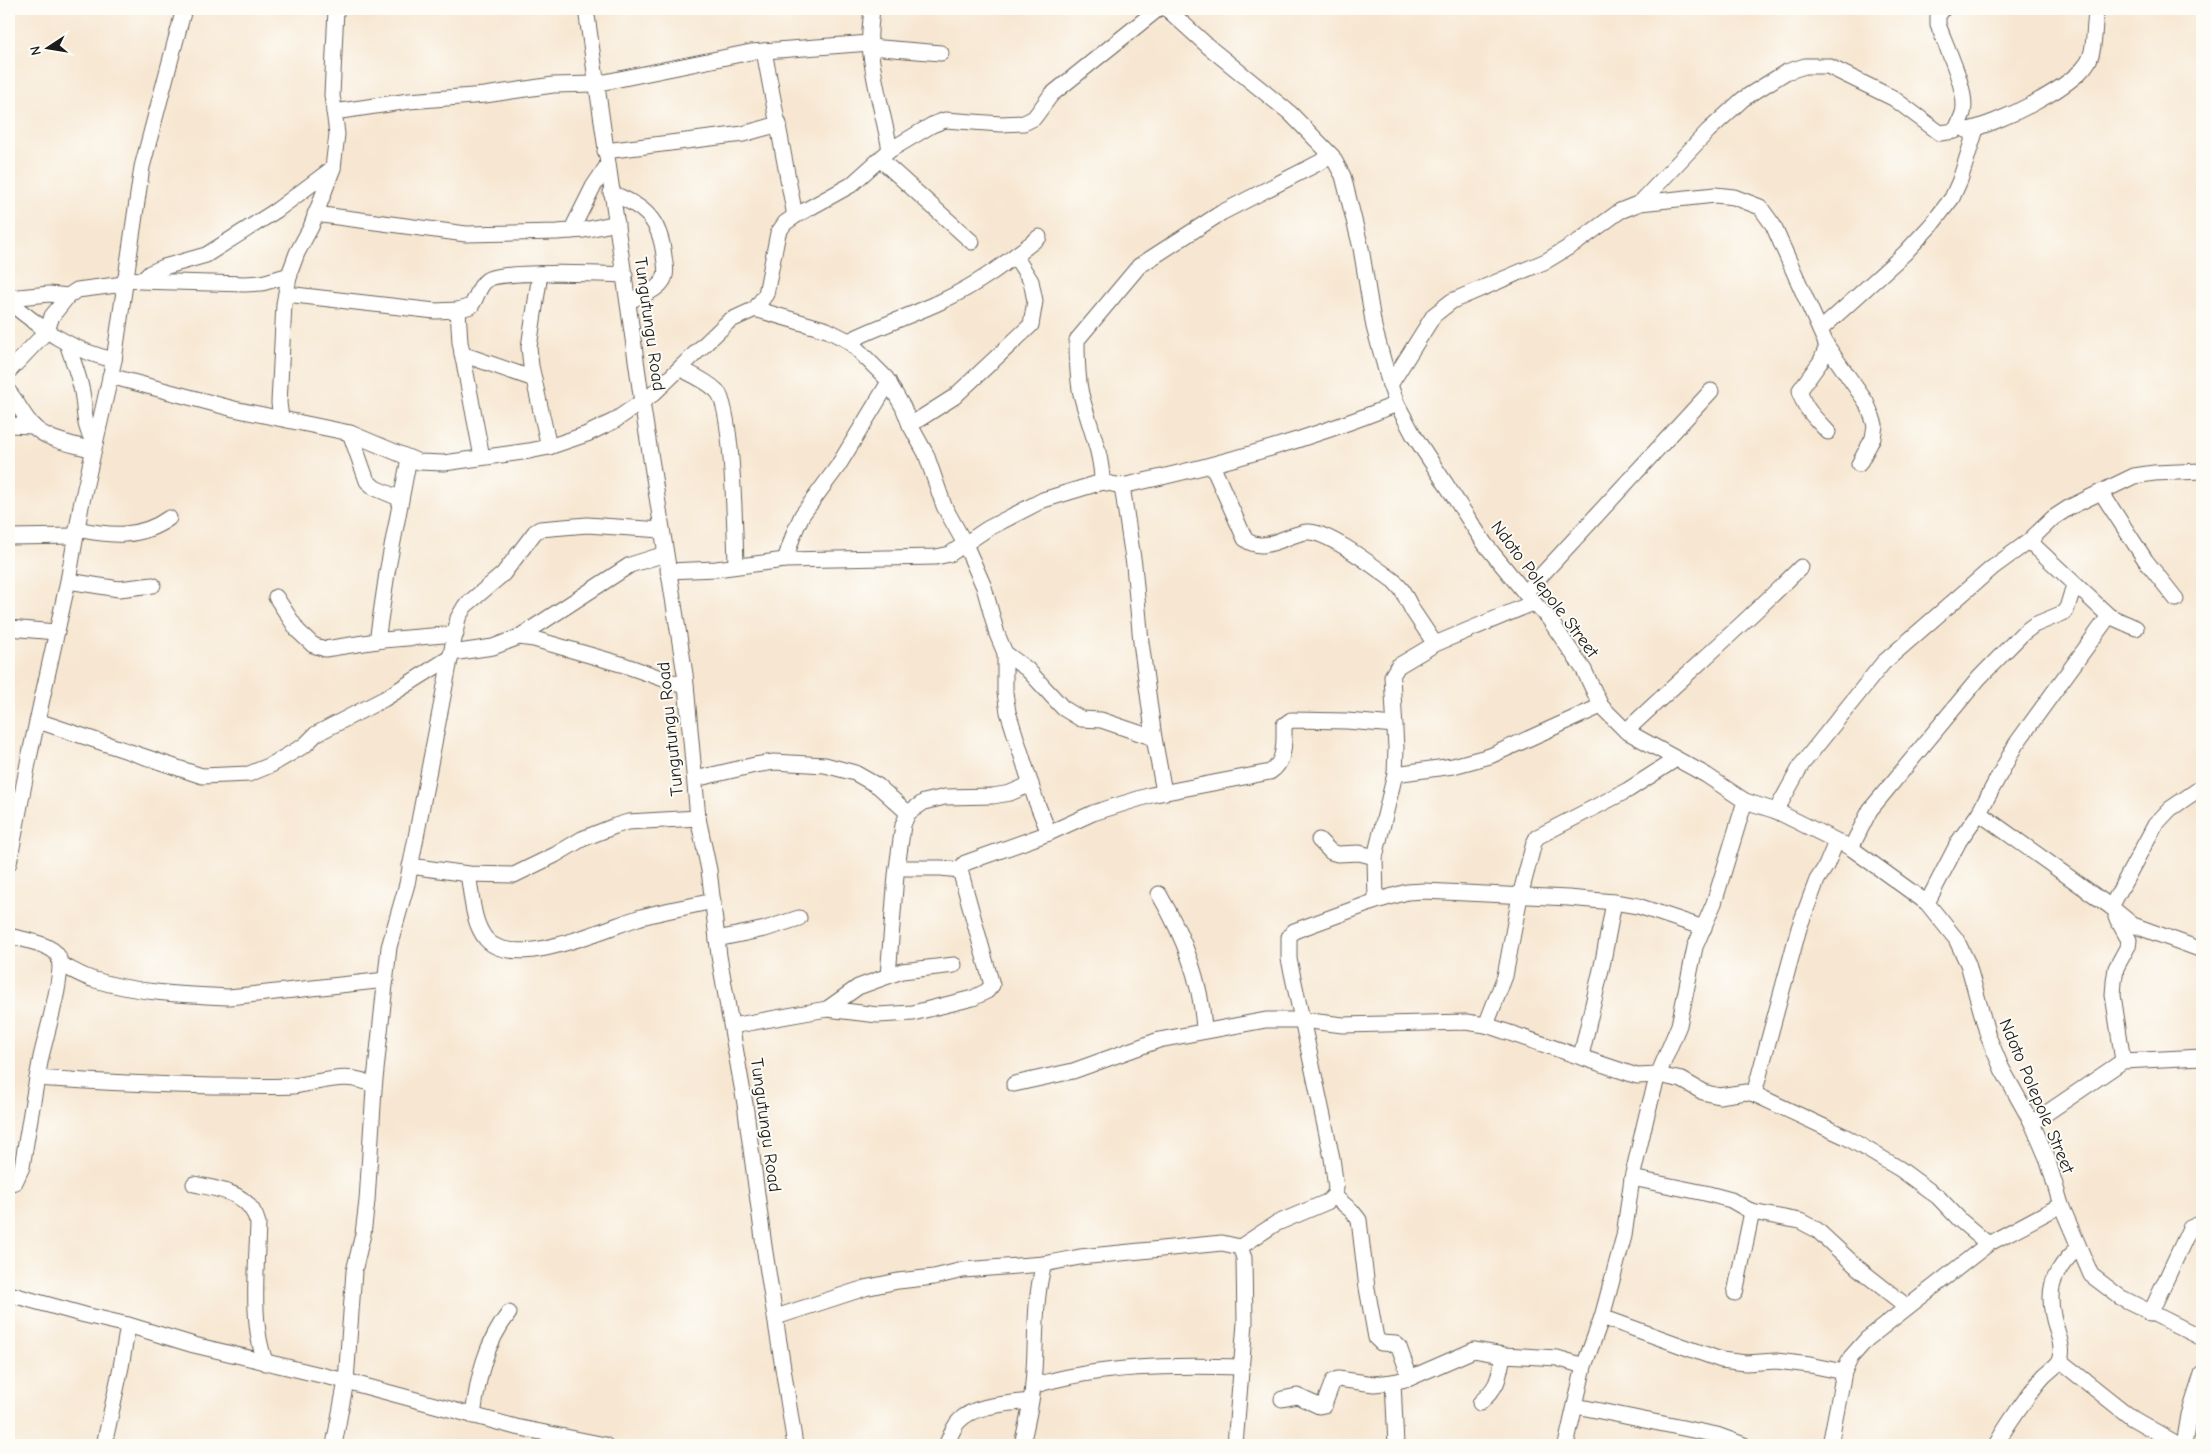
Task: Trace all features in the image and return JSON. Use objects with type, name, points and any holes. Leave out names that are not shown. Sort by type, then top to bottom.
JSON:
[{"type":"street","points":[[9,863],[68,581],[76,532],[114,360],[129,281],[142,167],[184,9]]},
{"type":"street","points":[[281,418],[280,384],[286,294],[297,253],[333,168],[337,134],[334,112],[333,48],[336,9]]},
{"type":"street","name":"Tungutungu Road","points":[[586,9],[594,60],[595,84],[686,687],[698,818],[709,870],[717,939],[732,1026],[795,1445]]},
{"type":"street","points":[[872,9],[870,45],[877,89],[885,117],[886,155],[972,242]]},
{"type":"street","points":[[110,376],[234,410],[281,418],[318,428],[350,432],[419,462],[444,463],[549,447],[587,434],[608,424],[642,402],[681,369],[729,321],[755,309],[766,294],[778,233],[785,223],[851,185],[912,136],[945,120],[1001,124],[1024,122],[1034,118],[1051,95],[1158,9]]},
{"type":"street","name":"Ndoto Polepole Street","points":[[1167,9],[1210,48],[1290,113],[1332,156],[1343,176],[1361,248],[1374,328],[1396,404],[1413,434],[1485,544],[1529,598],[1549,619],[1584,670],[1601,706],[1626,731],[1706,775],[1745,801],[1776,811],[1843,845],[1927,903],[1956,939],[1968,964],[1979,1009],[2002,1069],[2032,1123],[2047,1158],[2061,1205],[2091,1275],[2120,1297],[2150,1314],[2202,1338]]},
{"type":"street","points":[[1943,9],[1938,16],[1938,24],[1955,68],[1964,105],[1963,113],[1955,131]]},
{"type":"street","points":[[1640,202],[1743,99],[1786,72],[1805,66],[1828,66],[1893,98],[1940,133],[1976,128],[2049,95],[2083,70],[2090,59],[2097,9]]},
{"type":"street","points":[[334,112],[409,101],[485,96],[553,86],[595,84],[623,80],[721,57],[764,51],[870,45],[941,52]]},
{"type":"street","points":[[764,51],[795,216]]},
{"type":"street","points":[[605,151],[743,134],[779,124]]},
{"type":"street","points":[[1820,330],[1904,254],[1932,224],[1952,198],[1960,180],[1976,128]]},
{"type":"street","points":[[1102,482],[1102,466],[1081,394],[1077,370],[1077,340],[1139,266],[1221,213],[1332,156]]},
{"type":"street","points":[[571,231],[593,188],[608,166]]},
{"type":"street","points":[[129,281],[164,267],[206,256],[277,210],[333,168]]},
{"type":"street","points":[[612,193],[633,202],[652,217],[662,242],[666,273],[662,283],[629,301]]},
{"type":"street","points":[[1390,385],[1434,315],[1452,301],[1546,261],[1578,242],[1620,211],[1640,202],[1716,195],[1734,197],[1760,207],[1773,225],[1827,346],[1866,402],[1875,425],[1873,438],[1859,464]]},
{"type":"street","points":[[315,214],[466,234],[571,231],[617,224]]},
{"type":"street","points":[[849,341],[876,327],[941,302],[993,273],[1039,237]]},
{"type":"street","points":[[910,425],[954,397],[1031,325],[1035,301],[1031,281],[1015,256]]},
{"type":"street","points":[[286,294],[435,311],[458,310],[471,306],[481,285],[490,277],[540,274],[625,275]]},
{"type":"street","points":[[540,274],[529,347],[549,447]]},
{"type":"street","points":[[9,372],[46,331],[52,316],[68,296],[77,290],[129,281],[245,284],[262,283],[290,276]]},
{"type":"street","points":[[9,300],[49,294],[68,296]]},
{"type":"street","points":[[9,300],[46,331],[67,343],[80,350],[114,360]]},
{"type":"street","points":[[755,309],[828,330],[849,341],[889,382],[926,454],[944,506],[966,544],[984,586],[997,634],[1005,653],[1005,693],[1008,712],[1049,833]]},
{"type":"street","points":[[458,310],[462,354],[482,457]]},
{"type":"street","points":[[67,343],[82,391],[84,420],[94,447]]},
{"type":"street","points":[[1827,346],[1821,361],[1800,390],[1801,397],[1806,406],[1828,432]]},
{"type":"street","points":[[462,354],[534,379]]},
{"type":"street","points":[[681,369],[706,382],[718,392],[726,414],[730,437],[736,565]]},
{"type":"street","points":[[785,560],[802,515],[838,466],[889,382]]},
{"type":"street","points":[[1376,901],[1375,857],[1395,774],[1392,676],[1398,666],[1435,644],[1529,598],[1711,391]]},
{"type":"street","points":[[9,392],[33,426],[62,442],[94,447]]},
{"type":"street","points":[[668,571],[716,569],[785,560],[936,557],[950,554],[987,529],[1044,500],[1102,482],[1122,486],[1212,465],[1295,442],[1396,404]]},
{"type":"street","points":[[9,425],[33,426]]},
{"type":"street","points":[[350,432],[367,481],[375,488],[401,499]]},
{"type":"street","points":[[377,641],[387,573],[409,458]]},
{"type":"street","points":[[1212,465],[1245,539],[1252,545],[1260,546],[1306,532],[1317,532],[1332,540],[1394,581],[1402,590],[1413,611],[1435,644]]},
{"type":"street","points":[[1776,811],[1802,764],[1883,663],[1992,568],[2029,541],[2053,518],[2070,507],[2143,474],[2202,471]]},
{"type":"street","points":[[1122,486],[1134,565],[1141,642],[1154,738],[1164,792]]},
{"type":"street","points":[[2101,492],[2146,561],[2176,599]]},
{"type":"street","points":[[9,537],[76,532],[136,534],[159,526],[169,518]]},
{"type":"street","points":[[334,1445],[346,1381],[354,1271],[363,1234],[367,1201],[374,1086],[389,947],[407,884],[458,618],[465,606],[503,574],[535,532],[540,529],[587,525],[662,530]]},
{"type":"street","points":[[2029,541],[2109,616],[2136,628]]},
{"type":"street","points":[[38,721],[202,776],[249,774],[271,765],[305,745],[316,734],[384,699],[452,655],[493,647],[519,637],[630,565],[665,554]]},
{"type":"street","points":[[1626,731],[1715,647],[1744,624],[1801,567]]},
{"type":"street","points":[[68,581],[119,589],[153,585]]},
{"type":"street","points":[[1754,1094],[1799,928],[1817,880],[1870,810],[1979,678],[2022,634],[2034,625],[2063,612],[2070,601],[2074,585]]},
{"type":"street","points":[[276,596],[298,631],[313,645],[325,649],[377,641],[456,634]]},
{"type":"street","points":[[1927,903],[1959,841],[1979,813],[2016,744],[2109,616]]},
{"type":"street","points":[[9,628],[56,632]]},
{"type":"street","points":[[519,637],[534,639],[587,654],[686,687]]},
{"type":"street","points":[[1005,653],[1026,669],[1063,708],[1081,719],[1101,720],[1154,738]]},
{"type":"street","points":[[1395,774],[1453,766],[1490,756],[1601,706]]},
{"type":"street","points":[[960,870],[965,863],[1049,833],[1093,812],[1164,792],[1226,782],[1270,772],[1278,767],[1281,759],[1284,725],[1291,720],[1347,721],[1395,725]]},
{"type":"street","points":[[1486,1026],[1505,976],[1520,896],[1537,837],[1628,790],[1676,759]]},
{"type":"street","points":[[695,779],[755,764],[774,762],[825,765],[855,772],[878,786],[908,813]]},
{"type":"street","points":[[888,976],[897,868],[903,825],[908,813],[924,802],[938,799],[993,796],[1010,793],[1031,784]]},
{"type":"street","points":[[2107,904],[2155,825],[2170,809],[2202,787]]},
{"type":"street","points":[[1566,1445],[1584,1366],[1602,1317],[1624,1236],[1638,1147],[1658,1075],[1679,1025],[1689,967],[1695,947],[1704,928],[1745,801]]},
{"type":"street","points":[[1979,813],[2107,904],[2133,925],[2202,950]]},
{"type":"street","points":[[410,866],[468,874],[514,875],[555,856],[582,839],[615,826],[628,822],[698,818]]},
{"type":"street","points":[[1319,840],[1331,852],[1338,854],[1359,853],[1375,857]]},
{"type":"street","points":[[897,868],[960,870]]},
{"type":"street","points":[[732,1026],[827,1009],[878,1015],[914,1013],[973,998],[987,992],[992,985],[960,870]]},
{"type":"street","points":[[468,874],[479,928],[487,940],[497,948],[514,952],[565,944],[640,918],[713,901]]},
{"type":"street","points":[[776,1316],[865,1288],[898,1281],[934,1277],[963,1270],[1044,1264],[1080,1257],[1222,1243],[1240,1247],[1276,1224],[1327,1202],[1334,1196],[1336,1188],[1332,1158],[1289,959],[1289,937],[1294,931],[1305,926],[1406,892],[1424,891],[1614,902],[1638,906],[1704,928]]},
{"type":"street","points":[[1160,894],[1182,937],[1200,994],[1204,1030]]},
{"type":"street","points":[[1581,1056],[1603,961],[1614,902]]},
{"type":"street","points":[[2107,904],[2129,940],[2126,951],[2116,968],[2113,995],[2123,1061]]},
{"type":"street","points":[[717,939],[765,929],[799,918]]},
{"type":"street","points":[[9,936],[50,948],[58,955],[60,964],[56,994],[37,1078],[22,1167],[15,1182],[9,1183]]},
{"type":"street","points":[[60,964],[92,980],[114,985],[229,997],[386,980]]},
{"type":"street","points":[[827,1009],[858,987],[902,971],[954,965]]},
{"type":"street","points":[[1014,1084],[1073,1071],[1159,1040],[1204,1030],[1266,1020],[1302,1020],[1343,1025],[1466,1022],[1486,1026],[1581,1056],[1637,1076],[1658,1075],[1682,1080],[1703,1092],[1719,1096],[1746,1092],[1754,1094],[1821,1124],[1900,1169],[1938,1197],[1961,1221],[1988,1244]]},
{"type":"street","points":[[2032,1123],[2123,1061],[2202,1057]]},
{"type":"street","points":[[37,1078],[170,1086],[292,1086],[342,1078],[357,1078],[374,1086]]},
{"type":"street","points":[[1632,1178],[1731,1200],[1752,1212],[1800,1221],[1817,1230],[1858,1268],[1906,1306]]},
{"type":"street","points":[[194,1184],[238,1196],[249,1203],[256,1215],[258,1223],[257,1324],[259,1348],[266,1363]]},
{"type":"street","points":[[1334,1196],[1352,1211],[1359,1220],[1366,1288],[1376,1338],[1381,1343],[1396,1344],[1399,1347],[1410,1378]]},
{"type":"street","points":[[1830,1445],[1844,1372],[1852,1357],[1867,1339],[1906,1306],[1958,1269],[1988,1244],[2061,1205]]},
{"type":"street","points":[[1735,1293],[1752,1212]]},
{"type":"street","points":[[2150,1314],[2190,1228],[2202,1223]]},
{"type":"street","points":[[1235,1445],[1242,1367],[1244,1258],[1240,1247]]},
{"type":"street","points":[[1996,1445],[2043,1377],[2060,1361],[2060,1340],[2050,1309],[2050,1300],[2054,1282],[2062,1263],[2078,1248]]},
{"type":"street","points":[[1022,1445],[1033,1386],[1037,1303],[1040,1277],[1044,1264]]},
{"type":"street","points":[[9,1294],[128,1325],[194,1345],[346,1381],[473,1416],[605,1445]]},
{"type":"street","points":[[473,1416],[478,1378],[483,1359],[498,1327],[509,1313]]},
{"type":"street","points":[[1602,1317],[1721,1360],[1746,1363],[1776,1361],[1844,1372]]},
{"type":"street","points":[[104,1445],[128,1325]]},
{"type":"street","points":[[1282,1399],[1297,1396],[1319,1406],[1327,1402],[1333,1381],[1338,1379],[1374,1384],[1393,1382],[1410,1378],[1474,1350],[1482,1350],[1503,1356],[1558,1358],[1584,1366]]},
{"type":"street","points":[[1480,1403],[1494,1390],[1499,1381],[1503,1356]]},
{"type":"street","points":[[2060,1361],[2132,1418],[2179,1445]]},
{"type":"street","points":[[1033,1386],[1062,1377],[1122,1370],[1213,1366],[1242,1367]]},
{"type":"street","points":[[2184,1445],[2189,1415],[2202,1374]]},
{"type":"street","points":[[1393,1382],[1396,1445]]},
{"type":"street","points":[[946,1445],[959,1421],[968,1414],[984,1408],[1030,1401]]},
{"type":"street","points":[[1576,1406],[1717,1435],[1744,1445]]}]
